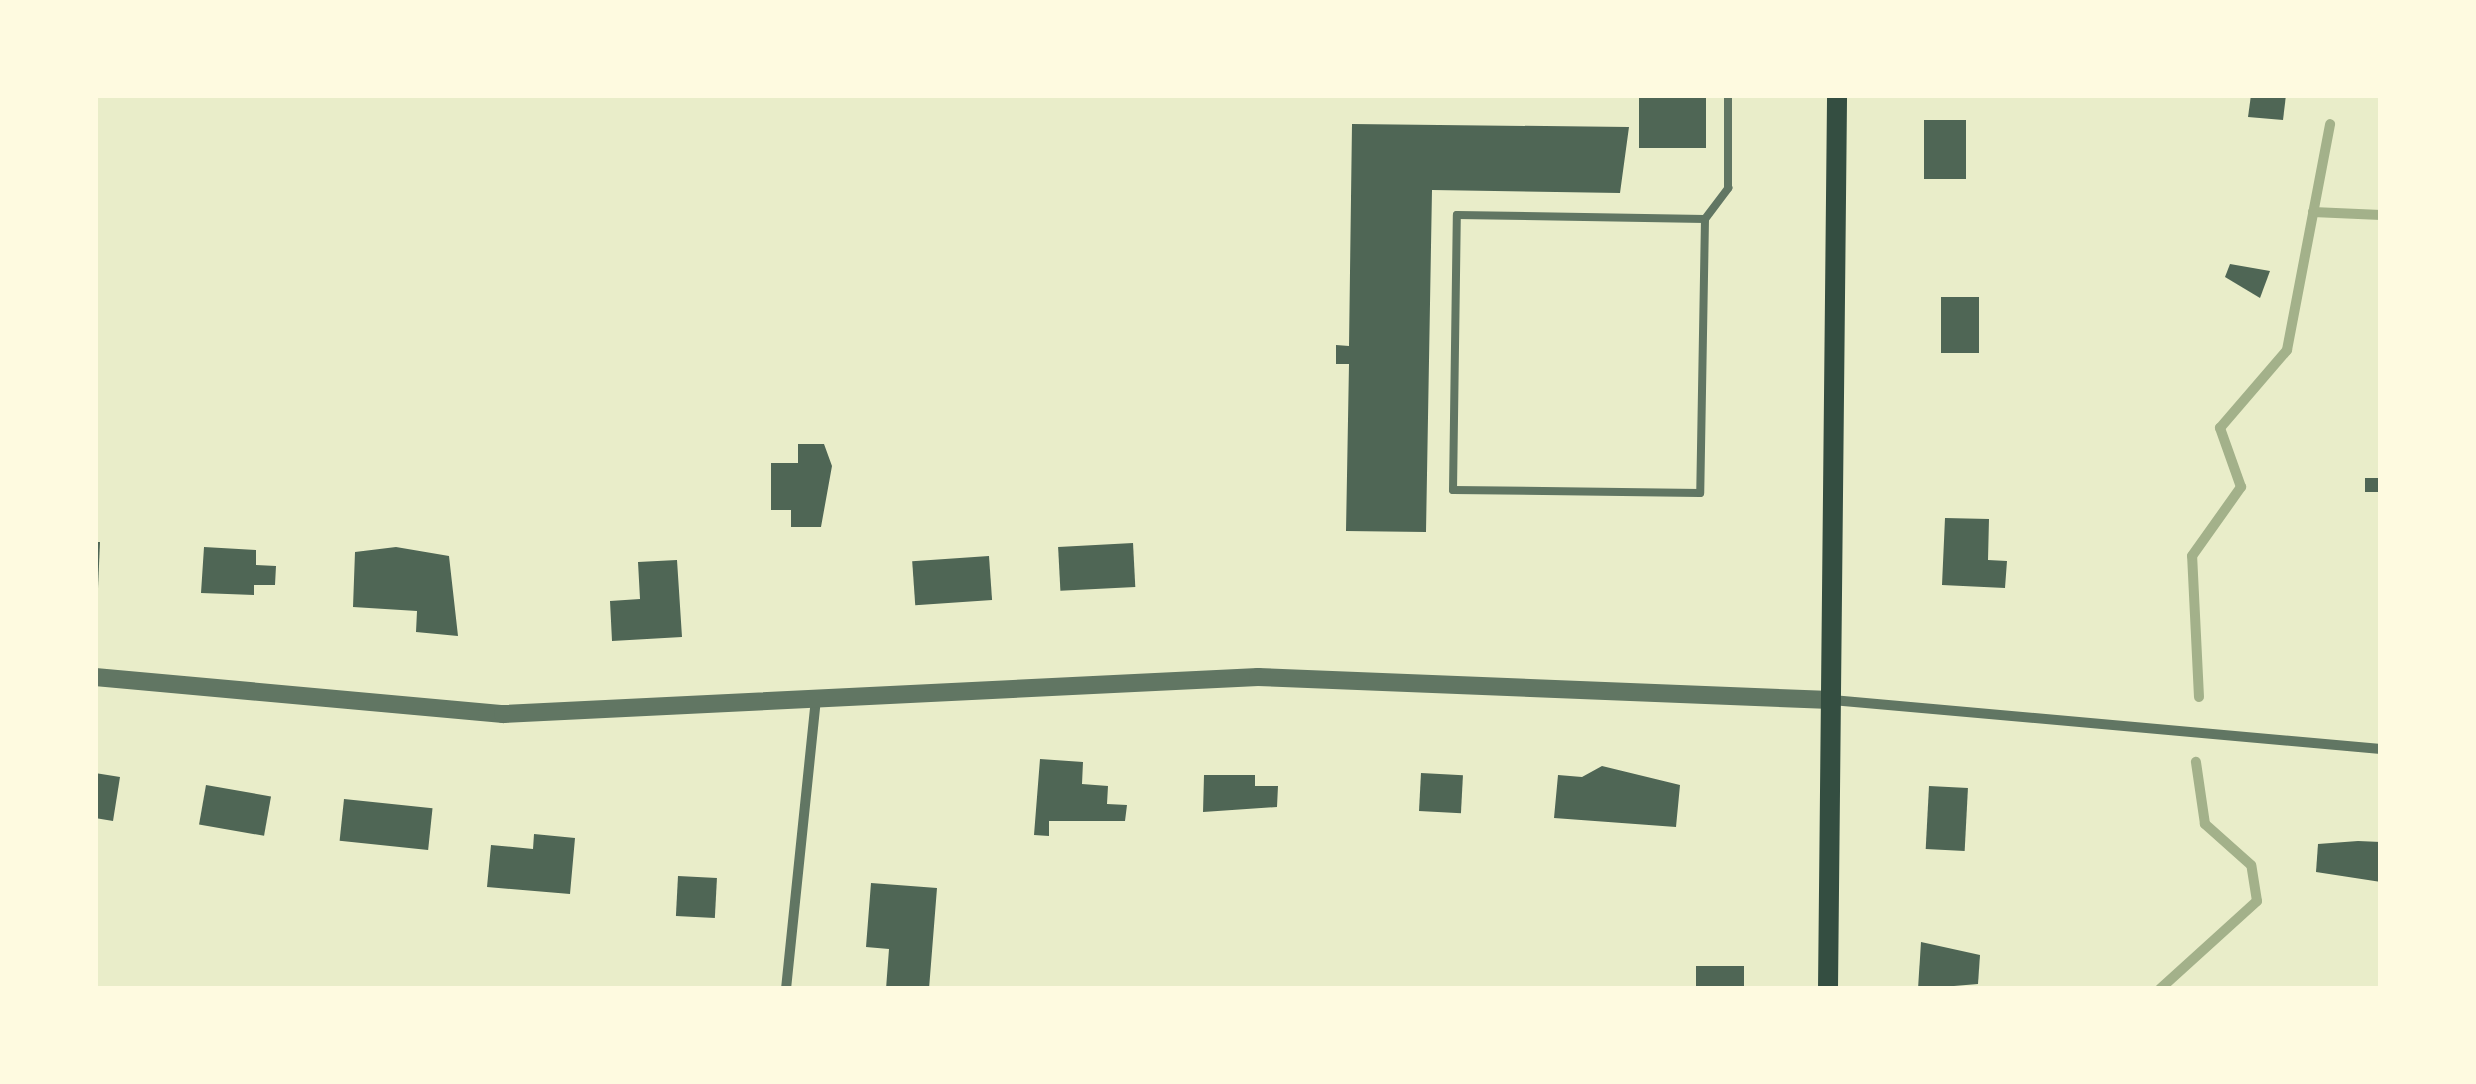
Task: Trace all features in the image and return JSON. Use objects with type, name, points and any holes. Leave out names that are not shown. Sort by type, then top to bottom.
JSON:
[{"type":"main road","points":[[1828,989],[1836,95]]},
{"type":"street","points":[[95,677],[503,714],[1334,677],[1830,700],[2381,749]]},
{"type":"street","points":[[786,989],[816,701]]},
{"type":"lane","points":[[1705,218],[1457,215],[1453,490],[1700,493],[1705,218],[1728,188],[1728,95]]},
{"type":"building","points":[[1639,95],[1706,95],[1706,148],[1639,148]]},
{"type":"building","points":[[2251,95],[2286,95],[2283,120],[2248,117]]},
{"type":"building","points":[[1924,120],[1966,120],[1966,179],[1924,179]]},
{"type":"building","points":[[1352,124],[1629,127],[1620,193],[1432,190],[1426,532],[1346,531],[1349,364],[1336,364],[1336,345],[1349,346]]},
{"type":"building","points":[[2230,264],[2270,271],[2260,298],[2225,277]]},
{"type":"building","points":[[1941,297],[1979,297],[1979,353],[1941,353]]},
{"type":"building","points":[[798,444],[824,444],[832,466],[821,527],[791,527],[791,510],[771,510],[771,463],[798,463]]},
{"type":"building","points":[[2365,478],[2381,478],[2381,492],[2365,492]]},
{"type":"building","points":[[1945,518],[1989,519],[1988,560],[2007,561],[2005,588],[1942,585]]},
{"type":"building","points":[[95,542],[100,542],[98,588],[95,588]]},
{"type":"building","points":[[1133,543],[1135,587],[1060,591],[1058,547]]},
{"type":"building","points":[[204,547],[256,550],[256,565],[276,566],[275,585],[254,585],[254,595],[201,593]]},
{"type":"building","points":[[396,547],[449,556],[458,636],[416,632],[417,611],[353,607],[355,552]]},
{"type":"building","points":[[989,556],[992,600],[915,605],[912,561]]},
{"type":"building","points":[[677,560],[682,637],[612,641],[610,601],[640,599],[638,562]]},
{"type":"building","points":[[1040,759],[1083,762],[1082,784],[1108,786],[1107,804],[1127,805],[1125,821],[1049,821],[1049,836],[1034,835]]},
{"type":"building","points":[[1602,766],[1680,785],[1676,827],[1554,818],[1558,775],[1582,777]]},
{"type":"building","points":[[95,773],[120,777],[113,821],[95,818]]},
{"type":"building","points":[[1421,773],[1463,775],[1461,813],[1419,811]]},
{"type":"building","points":[[1204,775],[1255,775],[1255,786],[1278,786],[1277,807],[1203,812]]},
{"type":"building","points":[[206,785],[271,796],[264,836],[199,824]]},
{"type":"building","points":[[1929,786],[1968,788],[1965,851],[1926,849]]},
{"type":"building","points":[[344,799],[433,808],[428,850],[340,841]]},
{"type":"building","points":[[534,834],[575,838],[570,894],[487,887],[491,845],[533,849]]},
{"type":"building","points":[[2381,842],[2381,882],[2316,872],[2318,844]]},
{"type":"building","points":[[678,876],[717,878],[715,918],[676,916]]},
{"type":"building","points":[[871,883],[937,888],[929,989],[886,989],[889,949],[866,947]]},
{"type":"building","points":[[1921,942],[1980,955],[1978,984],[1918,989]]},
{"type":"building","points":[[1696,966],[1744,966],[1744,989],[1696,989]]},
{"type":"waterway","points":[[2199,697],[2192,556],[2241,487],[2220,428],[2287,350],[2330,124]]},
{"type":"waterway","points":[[2313,212],[2381,215]]},
{"type":"waterway","points":[[2160,989],[2257,901],[2251,865],[2205,824],[2196,762]]}]
